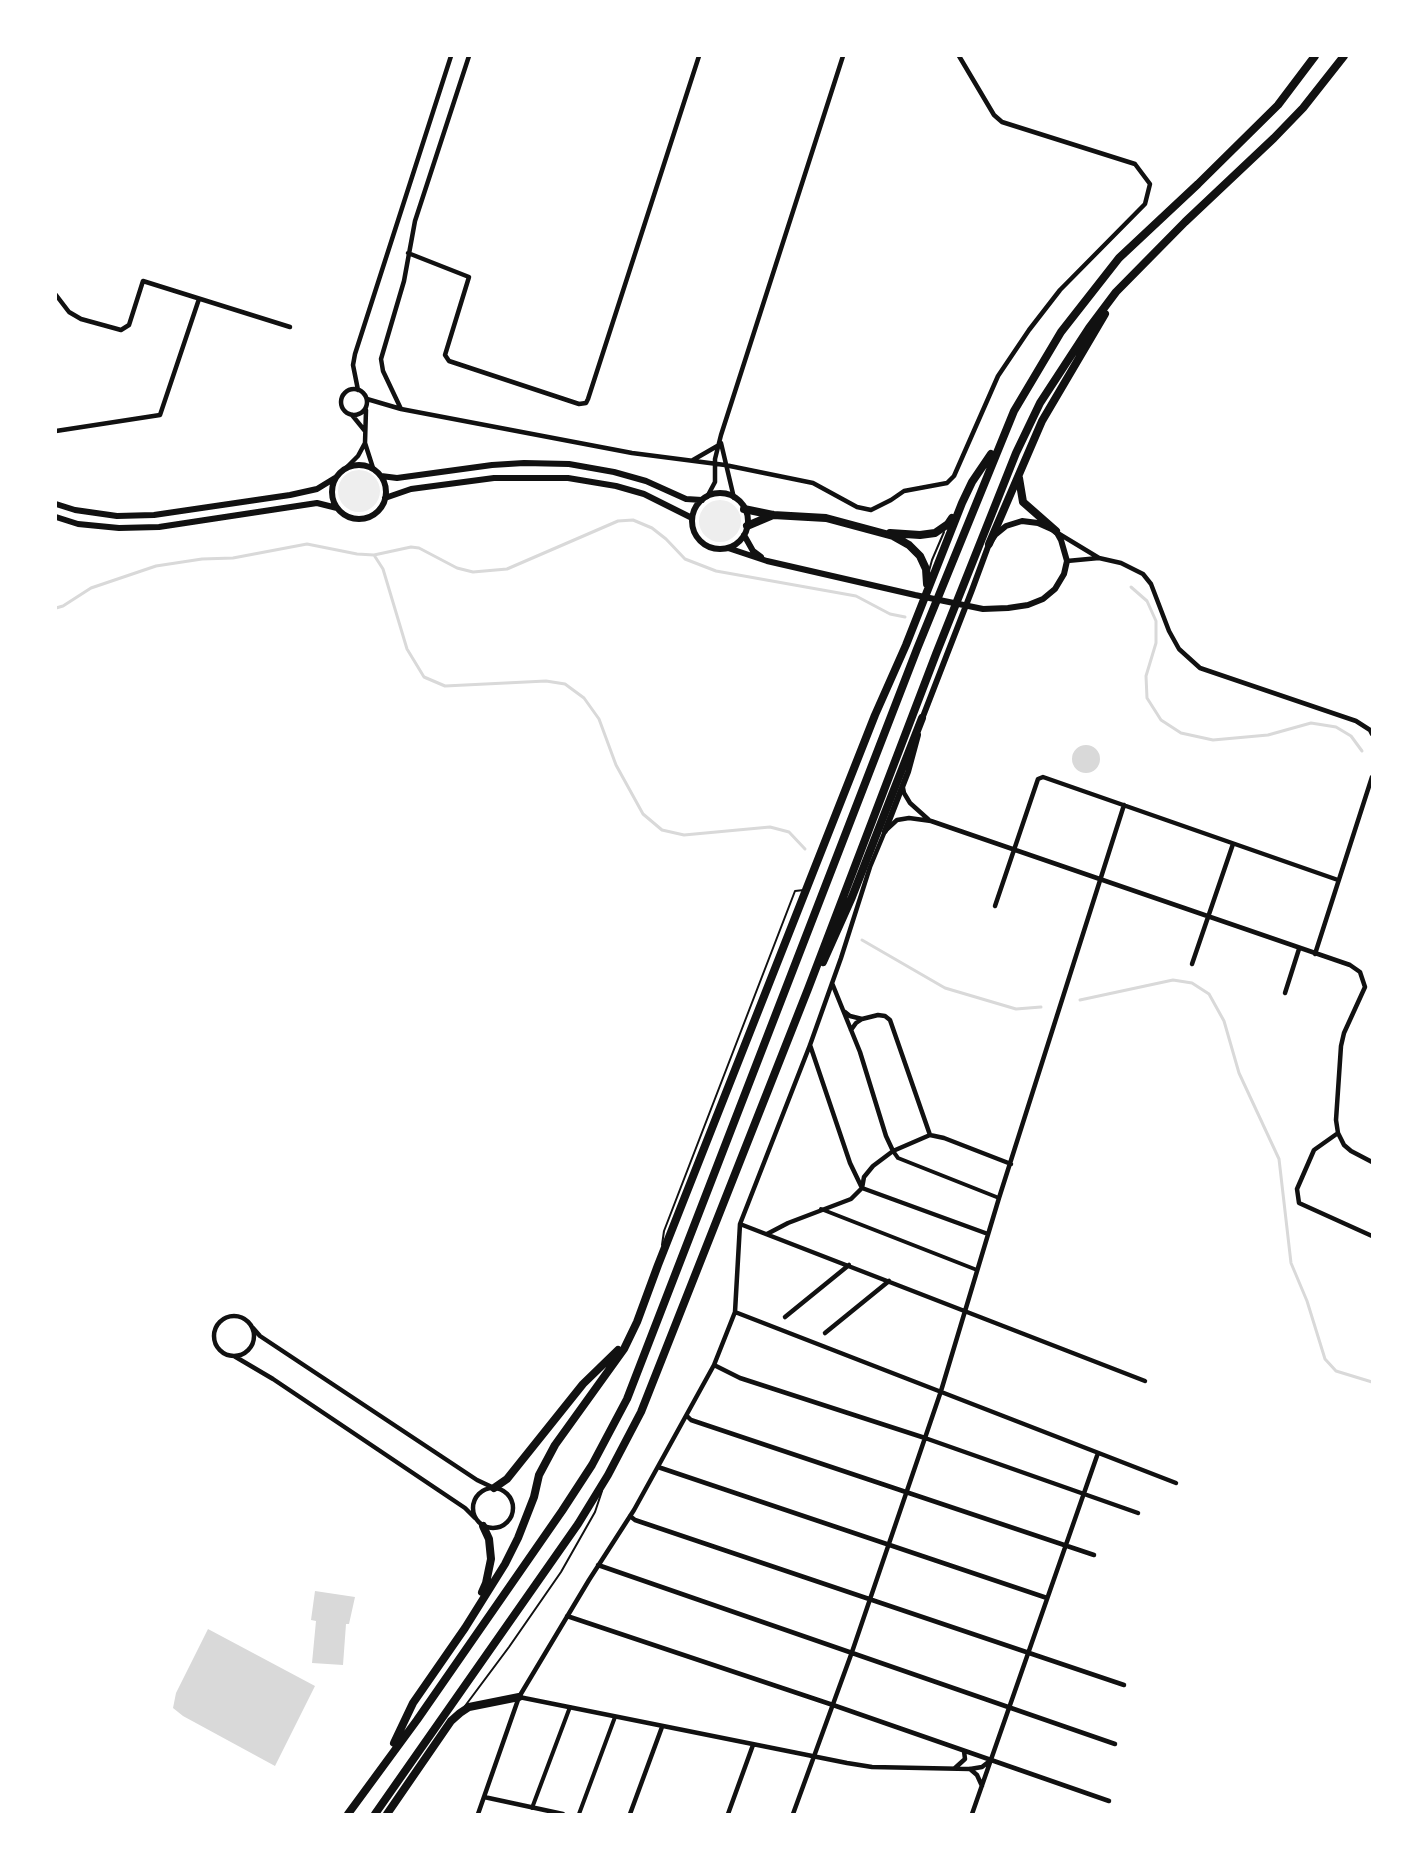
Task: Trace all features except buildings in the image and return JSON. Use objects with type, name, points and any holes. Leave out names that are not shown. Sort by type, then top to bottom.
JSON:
[{"type":"highway","points":[[348,1815],[562,1511],[592,1464],[627,1399],[941,587],[1014,411],[1047,353],[1089,294],[1119,258],[1278,105],[1315,56]]},
{"type":"highway","points":[[375,1815],[578,1524],[608,1475],[641,1412],[808,989],[961,590],[1016,453],[1040,403],[1089,328],[1116,292],[1303,108],[1344,56]]},
{"type":"highway","points":[[989,544],[1042,421],[1116,292]]},
{"type":"highway","points":[[386,1760],[413,1703],[465,1628],[518,1538],[534,1497],[539,1475],[555,1445],[624,1349],[638,1322],[658,1265],[806,889],[962,503],[972,482],[1000,442]]},
{"type":"highway","points":[[1021,467],[1018,481],[1023,502],[1056,531]]},
{"type":"highway","points":[[744,509],[773,515],[826,518],[878,531],[921,536],[935,533],[948,524],[962,503]]},
{"type":"highway","points":[[746,531],[773,515]]},
{"type":"highway","points":[[878,531],[909,545],[920,556],[926,569],[928,591]]},
{"type":"highway","points":[[808,989],[826,956],[852,897],[922,718]]},
{"type":"highway","points":[[852,897],[870,867]]},
{"type":"highway","points":[[494,1488],[507,1479],[583,1384],[614,1354],[638,1322]]},
{"type":"highway","points":[[465,1628],[486,1583],[491,1559],[489,1539],[483,1526]]},
{"type":"highway","points":[[387,1815],[451,1721],[469,1707],[519,1697]]},
{"type":"street","points":[[358,390],[352,365],[355,354],[451,56]]},
{"type":"street","points":[[401,409],[383,371],[381,359],[404,280],[415,221],[469,56]]},
{"type":"street","points":[[408,253],[470,277],[445,355],[449,361],[579,404],[586,403],[699,56]]},
{"type":"street","points":[[746,531],[734,545],[719,549],[702,543],[693,527],[692,518],[697,506],[715,482],[715,464],[720,443],[843,56]]},
{"type":"street","points":[[367,399],[401,409],[632,453],[725,465],[813,483],[856,507],[871,510],[904,491],[947,483],[954,476],[999,376],[1029,330],[1060,290],[1145,204],[1149,184],[1135,164],[1002,122],[994,115],[959,56]]},
{"type":"street","points":[[56,295],[69,312],[81,319],[121,330],[129,324],[143,281],[290,327]]},
{"type":"street","points":[[56,431],[160,415],[199,299]]},
{"type":"street","points":[[56,504],[75,510],[117,516],[154,515],[317,489],[347,467],[358,456],[364,443],[365,431],[366,408],[367,399],[363,392],[358,390],[347,391],[342,398],[344,410],[351,414],[365,431]]},
{"type":"street","points":[[351,414],[360,413],[366,408]]},
{"type":"street","points":[[364,443],[373,468]]},
{"type":"street","points":[[692,461],[720,443]]},
{"type":"street","points":[[720,443],[734,498],[744,509],[747,517],[746,531],[753,551],[767,561]]},
{"type":"street","points":[[335,478],[332,499],[344,514],[360,519],[376,513],[386,498],[386,487],[381,476],[373,468],[363,464],[347,467]]},
{"type":"street","points":[[381,476],[397,478],[492,465],[569,464],[614,472],[646,481],[686,499],[704,499],[720,494],[734,498]]},
{"type":"street","points":[[386,498],[411,489],[494,478],[568,478],[616,486],[644,494],[692,518]]},
{"type":"street","points":[[56,517],[78,524],[118,528],[159,527],[317,503],[337,508]]},
{"type":"street","points":[[478,1815],[519,1697],[630,1516],[714,1365],[735,1312],[740,1224],[810,1045],[870,867],[916,748],[922,718],[989,544],[1003,528],[1022,521],[1038,523],[1056,531],[1100,558],[1121,563],[1143,574],[1151,584],[1169,631],[1179,649],[1200,668],[1356,721],[1372,731]]},
{"type":"street","points":[[728,548],[767,561],[983,609],[1028,605],[1043,599],[1055,590],[1064,574],[1067,561],[1056,531]]},
{"type":"street","points":[[1067,561],[1100,558]]},
{"type":"street","points":[[995,906],[1038,779],[1043,777],[1338,880]]},
{"type":"street","points":[[1315,954],[1372,777]]},
{"type":"street","points":[[903,785],[904,793],[910,803],[931,821]]},
{"type":"street","points":[[793,1815],[852,1652],[941,1391],[999,1198],[1124,805]]},
{"type":"street","points":[[885,831],[897,820],[909,818],[931,821],[1350,965],[1360,972],[1365,987],[1344,1033],[1336,1120],[1338,1134],[1344,1145],[1372,1162]]},
{"type":"street","points":[[1192,964],[1233,844]]},
{"type":"street","points":[[1285,993],[1299,949]]},
{"type":"street","points":[[832,983],[851,1030],[892,1151],[898,1158],[999,1198]]},
{"type":"street","points":[[843,1010],[850,1016],[862,1019]]},
{"type":"street","points":[[851,1030],[862,1019],[878,1015],[890,1020],[930,1135]]},
{"type":"street","points":[[810,1045],[850,1163],[862,1188],[988,1234]]},
{"type":"street","points":[[1338,1134],[1314,1150],[1297,1189],[1299,1203],[1372,1234]]},
{"type":"street","points":[[767,1234],[821,1209],[851,1199],[862,1188],[864,1177],[873,1166],[892,1151],[930,1135],[1011,1164]]},
{"type":"street","points":[[821,1209],[977,1270]]},
{"type":"street","points":[[740,1224],[1145,1381]]},
{"type":"street","points":[[785,1317],[849,1265]]},
{"type":"street","points":[[825,1333],[889,1281]]},
{"type":"street","points":[[735,1312],[1176,1483]]},
{"type":"street","points":[[237,1316],[249,1322],[260,1336],[477,1480],[494,1488],[500,1489],[511,1498],[513,1504],[512,1517],[508,1523],[496,1529],[483,1526],[465,1508],[273,1379],[234,1356],[221,1352],[214,1340],[215,1327],[224,1317],[237,1316]]},
{"type":"street","points":[[234,1356],[246,1352],[251,1347],[255,1334],[253,1328]]},
{"type":"street","points":[[714,1365],[740,1378],[925,1438],[1138,1513]]},
{"type":"street","points":[[687,1416],[691,1420],[1094,1555]]},
{"type":"street","points":[[972,1815],[1098,1453]]},
{"type":"street","points":[[658,1467],[1047,1598]]},
{"type":"street","points":[[476,1518],[473,1506],[478,1495],[482,1491],[494,1488]]},
{"type":"street","points":[[630,1516],[635,1520],[1124,1685]]},
{"type":"street","points":[[598,1565],[1115,1744]]},
{"type":"street","points":[[567,1616],[1109,1801]]},
{"type":"street","points":[[519,1697],[872,1767],[970,1769],[982,1767],[991,1760]]},
{"type":"street","points":[[532,1808],[570,1707]]},
{"type":"street","points":[[579,1815],[615,1717]]},
{"type":"street","points":[[630,1815],[662,1727]]},
{"type":"street","points":[[728,1815],[753,1745]]},
{"type":"street","points":[[955,1768],[965,1759],[964,1751]]},
{"type":"street","points":[[970,1769],[977,1775],[982,1786]]},
{"type":"street","points":[[484,1797],[563,1815]]},
{"type":"lane","points":[[928,578],[932,560],[948,524]]},
{"type":"lane","points":[[460,1713],[561,1572],[595,1512],[608,1475]]},
{"type":"shaded area","points":[[359,470],[374,476],[380,491],[374,506],[359,512],[344,506],[338,491],[344,476]]},
{"type":"shaded area","points":[[720,500],[735,506],[741,521],[735,536],[720,542],[705,536],[699,521],[705,506]]},
{"type":"shaded area","points":[[1086,745],[1096,749],[1100,759],[1096,769],[1086,773],[1076,769],[1072,759],[1076,749]]},
{"type":"shaded area","points":[[315,1591],[355,1597],[349,1624],[346,1624],[343,1665],[312,1663],[316,1621],[311,1620]]},
{"type":"shaded area","points":[[208,1629],[315,1686],[275,1766],[183,1716],[173,1708],[176,1693]]},
{"type":"waterway","points":[[56,608],[91,588],[156,566],[202,559],[233,558],[307,544],[374,555],[411,547],[419,548],[457,568],[473,572],[507,569],[618,521],[633,520],[652,528],[685,559],[716,571],[856,596],[890,614],[905,617]]},
{"type":"waterway","points":[[374,555],[383,569],[407,649],[424,677],[445,686],[546,681],[565,684],[584,698],[599,719],[616,765],[643,814],[662,830],[684,835],[770,827],[789,832],[805,849]]},
{"type":"waterway","points":[[1131,587],[1147,601],[1156,621],[1156,643],[1146,676],[1147,698],[1161,720],[1181,733],[1213,740],[1268,735],[1311,723],[1336,727],[1351,736],[1362,751]]},
{"type":"waterway","points":[[862,940],[945,988],[1016,1009],[1041,1007]]},
{"type":"waterway","points":[[1080,1000],[1173,980],[1192,983],[1209,994],[1224,1021],[1239,1073],[1279,1159],[1291,1263],[1307,1301],[1325,1359],[1336,1371],[1372,1382]]}]
